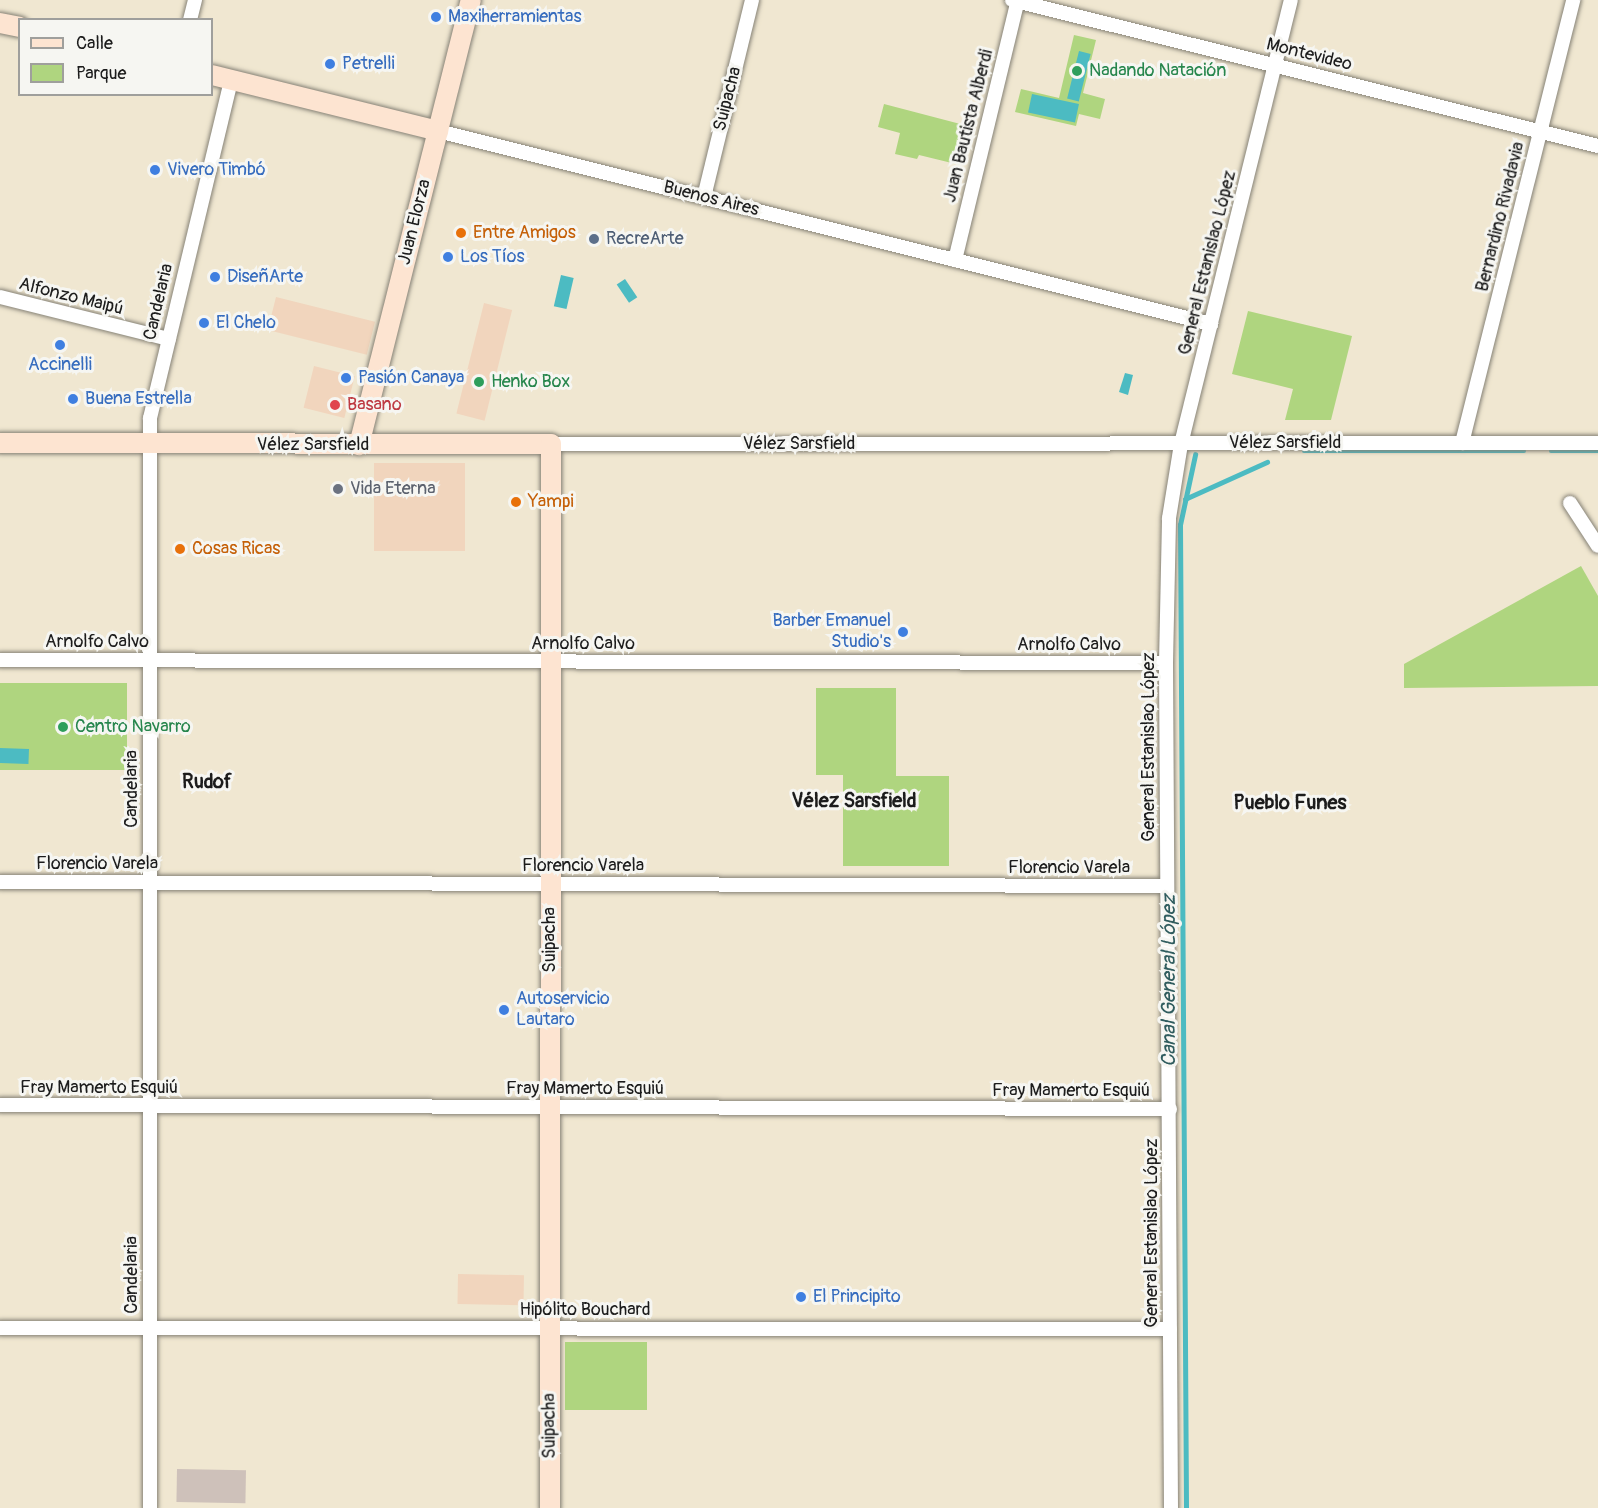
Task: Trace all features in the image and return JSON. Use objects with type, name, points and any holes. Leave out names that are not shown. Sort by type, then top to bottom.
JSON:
[{"type":"main road","name":"Juan Elorza","points":[[359,445],[471,0]]},
{"type":"main road","points":[[0,22],[18,26]]},
{"type":"main road","name":"Buenos Aires","points":[[213,75],[438,131]]},
{"type":"main road","name":"Vélez Sarsfield","points":[[0,443],[550,444]]},
{"type":"main road","name":"Suipacha","points":[[550,444],[550,1508]]},
{"type":"street","points":[[190,18],[195,0]]},
{"type":"street","name":"Suipacha","points":[[704,197],[752,0]]},
{"type":"street","name":"Montevideo","points":[[1016,0],[1598,146]]},
{"type":"street","name":"Juan Bautista Alberdi","points":[[955,260],[1016,0]]},
{"type":"street","name":"General Estanislao López","points":[[1171,1508],[1166,663],[1169,518],[1181,444],[1292,0]]},
{"type":"street","name":"Bernardino Rivadavia","points":[[1461,443],[1573,0]]},
{"type":"street","name":"Candelaria","points":[[150,1508],[150,418],[231,80]]},
{"type":"street","name":"Buenos Aires","points":[[438,131],[1211,324]]},
{"type":"street","name":"Alfonzo Maipú","points":[[0,297],[169,339]]},
{"type":"street","name":"Vélez Sarsfield","points":[[550,444],[1598,443]]},
{"type":"street","points":[[1569,503],[1598,546]]},
{"type":"street","name":"Arnolfo Calvo","points":[[0,660],[1166,663]]},
{"type":"street","name":"Florencio Varela","points":[[0,882],[1167,886]]},
{"type":"street","name":"Fray Mamerto Esquiú","points":[[0,1106],[1170,1109]]},
{"type":"street","name":"Hipólito Bouchard","points":[[0,1328],[1170,1329]]},
{"type":"shaded area","points":[[276,297],[375,322],[367,355],[268,330]]},
{"type":"shaded area","points":[[484,303],[512,310],[485,421],[456,414]]},
{"type":"shaded area","points":[[314,366],[355,376],[344,418],[304,408]]},
{"type":"shaded area","points":[[374,463],[465,463],[465,551],[374,551]]},
{"type":"shaded area","points":[[458,1274],[524,1275],[523,1305],[457,1304]]},
{"type":"shaded area","points":[[177,1469],[246,1470],[245,1503],[176,1502]]},
{"type":"green space","name":"Nadando Natación","points":[[1074,35],[1096,40],[1083,93],[1105,99],[1100,119],[1079,114],[1076,126],[1015,112],[1021,89],[1059,98]]},
{"type":"green space","points":[[884,104],[968,126],[960,165],[919,155],[917,159],[895,154],[900,133],[878,127]]},
{"type":"green space","points":[[1248,311],[1352,336],[1331,420],[1285,420],[1293,389],[1232,374]]},
{"type":"green space","points":[[1581,566],[1598,596],[1598,686],[1404,688],[1404,664]]},
{"type":"green space","name":"Centro Navarro","points":[[0,683],[127,683],[127,770],[0,770]]},
{"type":"green space","points":[[816,688],[896,688],[896,776],[949,776],[949,866],[843,866],[843,775],[816,775]]},
{"type":"green space","points":[[565,1342],[647,1342],[647,1410],[565,1410]]},
{"type":"water","points":[[1079,51],[1091,54],[1079,101],[1067,99]]},
{"type":"water","points":[[1032,94],[1079,104],[1075,123],[1028,113]]},
{"type":"water","points":[[561,275],[574,278],[566,309],[554,306]]},
{"type":"water","points":[[625,279],[637,297],[629,303],[617,285]]},
{"type":"water","points":[[1125,373],[1133,375],[1128,395],[1119,392]]},
{"type":"water","points":[[0,748],[29,749],[28,764],[0,763]]},
{"type":"waterway","points":[[1304,451],[1524,451]]},
{"type":"waterway","points":[[1551,451],[1598,451]]},
{"type":"waterway","name":"Canal General López","points":[[1186,1508],[1180,525],[1195,455]]},
{"type":"waterway","points":[[1185,499],[1267,462]]},
{"type":"place","name":"Maxiherramientas","points":[[436,17]]},
{"type":"place","name":"Petrelli","points":[[330,64]]},
{"type":"place","name":"Nadando Natación","points":[[1077,71]]},
{"type":"place","name":"Vivero Timbó","points":[[155,170]]},
{"type":"place","name":"Entre Amigos","points":[[461,233]]},
{"type":"place","name":"RecreArte","points":[[594,239]]},
{"type":"place","name":"Los Tíos","points":[[448,257]]},
{"type":"place","name":"DiseñArte","points":[[215,277]]},
{"type":"place","name":"El Chelo","points":[[204,323]]},
{"type":"place","name":"Accinelli","points":[[60,345]]},
{"type":"place","name":"Pasión Canaya","points":[[346,378]]},
{"type":"place","name":"Henko Box","points":[[479,382]]},
{"type":"place","name":"Buena Estrella","points":[[73,399]]},
{"type":"place","name":"Basano","points":[[335,405]]},
{"type":"place","name":"Vida Eterna","points":[[338,489]]},
{"type":"place","name":"Yampi","points":[[516,502]]},
{"type":"place","name":"Cosas Ricas","points":[[180,549]]},
{"type":"place","name":"Barber Emanuel Studio's","points":[[903,632]]},
{"type":"place","name":"Centro Navarro","points":[[63,727]]},
{"type":"place","name":"Autoservicio Lautaro","points":[[504,1010]]},
{"type":"place","name":"El Principito","points":[[801,1297]]},
{"type":"district","name":"Rudof","points":[[207,781]]},
{"type":"district","name":"Vélez Sarsfield","points":[[854,800]]},
{"type":"district","name":"Pueblo Funes","points":[[1290,802]]}]
